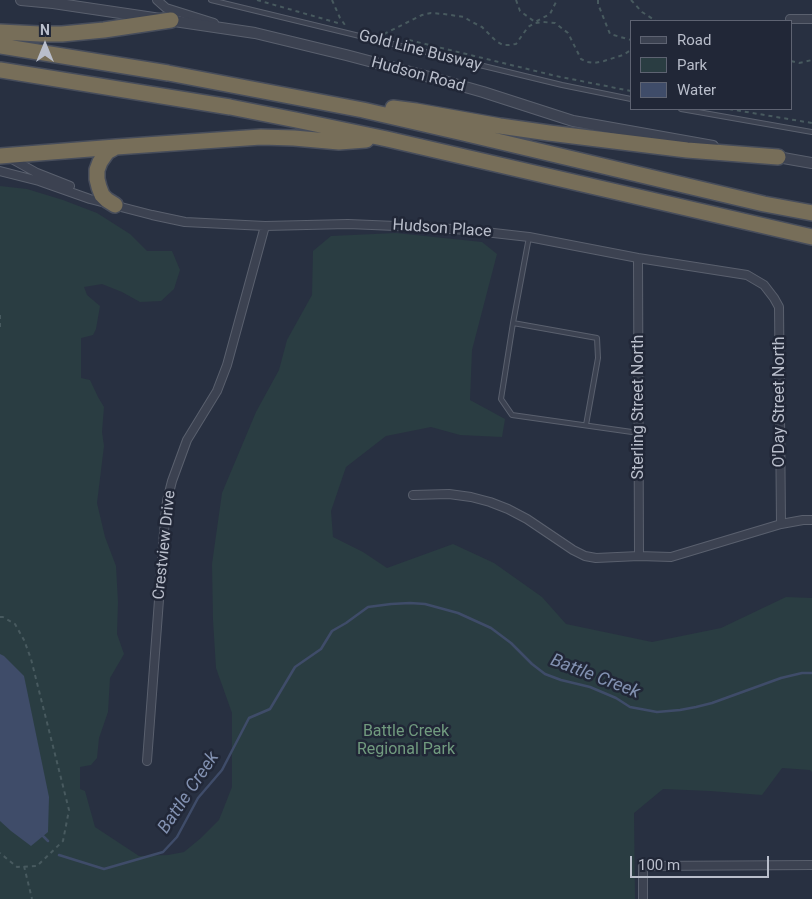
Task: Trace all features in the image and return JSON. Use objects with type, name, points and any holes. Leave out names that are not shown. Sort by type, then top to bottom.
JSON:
[{"type":"highway","points":[[0,32],[62,34],[171,20]]},
{"type":"highway","points":[[0,46],[168,73],[363,110],[812,214]]},
{"type":"highway","points":[[0,70],[230,107],[387,139],[812,237]]},
{"type":"highway","points":[[277,93],[416,111],[549,133],[687,150],[778,157]]},
{"type":"highway","points":[[1,155],[261,137],[339,142],[387,139]]},
{"type":"highway","points":[[115,205],[107,200],[98,187],[97,170],[107,152],[116,147]]},
{"type":"street","name":"Hudson Road","points":[[21,0],[171,20],[277,38],[438,79],[573,121],[812,163]]},
{"type":"street","points":[[26,1],[36,0]]},
{"type":"street","points":[[157,0],[166,8],[235,30]]},
{"type":"street","points":[[790,19],[812,19]]},
{"type":"street","name":"Hudson Place","points":[[1,155],[37,173],[115,205]]},
{"type":"street","name":"Hudson Place","points":[[0,171],[39,181],[90,199],[185,222],[265,226],[348,224],[420,226],[467,230],[529,237],[638,258],[747,275],[764,285]]},
{"type":"street","name":"Crestview Drive","points":[[147,761],[167,501],[187,440],[217,391],[227,365],[265,226]]},
{"type":"street","name":"Sterling Street North","points":[[638,258],[639,556]]},
{"type":"street","name":"O'Day Street North","points":[[764,285],[779,307],[780,524]]},
{"type":"street","points":[[413,495],[449,494],[490,502],[527,519],[573,550],[585,556],[596,558],[671,557],[780,524],[812,520]]},
{"type":"street","points":[[643,899],[643,866],[812,865]]},
{"type":"lane","name":"Gold Line Busway","points":[[211,0],[562,85],[630,99]]},
{"type":"lane","points":[[687,110],[812,132]]},
{"type":"lane","points":[[529,237],[501,399],[512,415],[639,433]]},
{"type":"lane","points":[[513,323],[597,338],[598,358],[586,425]]},
{"type":"path","points":[[256,0],[345,25],[332,0]]},
{"type":"path","points":[[516,0],[520,12],[535,22],[550,14],[557,0]]},
{"type":"path","points":[[598,0],[610,34],[630,40]]},
{"type":"path","points":[[631,0],[642,12],[654,20]]},
{"type":"path","points":[[392,36],[384,34],[422,15],[431,13],[464,17],[482,27],[496,42],[509,46],[516,44],[528,27],[535,23],[555,23],[568,33],[581,59],[587,62],[604,61],[630,51]]},
{"type":"path","points":[[401,38],[556,76],[630,91]]},
{"type":"path","points":[[792,61],[799,63],[812,60]]},
{"type":"path","points":[[735,110],[812,123]]},
{"type":"path","points":[[0,315],[0,328]]},
{"type":"path","points":[[0,616],[15,624],[24,640],[31,659],[69,810],[63,841],[37,866],[17,867],[0,853]]},
{"type":"path","points":[[24,866],[32,899]]},
{"type":"green space","name":"Battle Creek Regional Park","points":[[0,186],[27,189],[97,213],[130,234],[147,251],[172,251],[180,270],[174,289],[161,301],[140,302],[102,284],[84,287],[87,295],[100,306],[96,329],[93,335],[81,338],[81,378],[90,380],[104,407],[102,432],[104,446],[97,503],[105,537],[116,566],[117,634],[124,654],[110,678],[108,712],[99,738],[97,758],[91,765],[80,767],[80,789],[85,791],[95,827],[139,856],[168,855],[184,852],[219,820],[232,787],[232,713],[216,668],[213,620],[212,564],[222,493],[256,412],[279,370],[287,340],[312,295],[313,251],[331,236],[396,233],[482,242],[497,254],[472,350],[470,400],[505,419],[502,437],[460,435],[431,427],[386,436],[346,467],[331,511],[333,537],[363,552],[387,568],[453,544],[494,563],[542,597],[566,624],[652,642],[721,628],[786,597],[812,598],[812,772],[810,770],[782,768],[762,795],[663,789],[634,813],[635,899],[0,899]]},
{"type":"water","points":[[0,654],[24,676],[49,797],[48,832],[31,846],[0,821]]},
{"type":"waterway","name":"Battle Creek","points":[[59,855],[104,869],[163,852],[177,837],[198,798],[222,770],[249,718],[270,709],[295,667],[321,649],[332,631],[368,607],[410,603],[425,604],[458,613],[491,628],[511,643],[545,674],[590,687],[616,698],[630,707],[657,712],[680,710],[712,703],[781,678],[802,673],[812,673]]},
{"type":"waterway","name":"Battle Creek","points":[[41,834],[48,841]]}]
